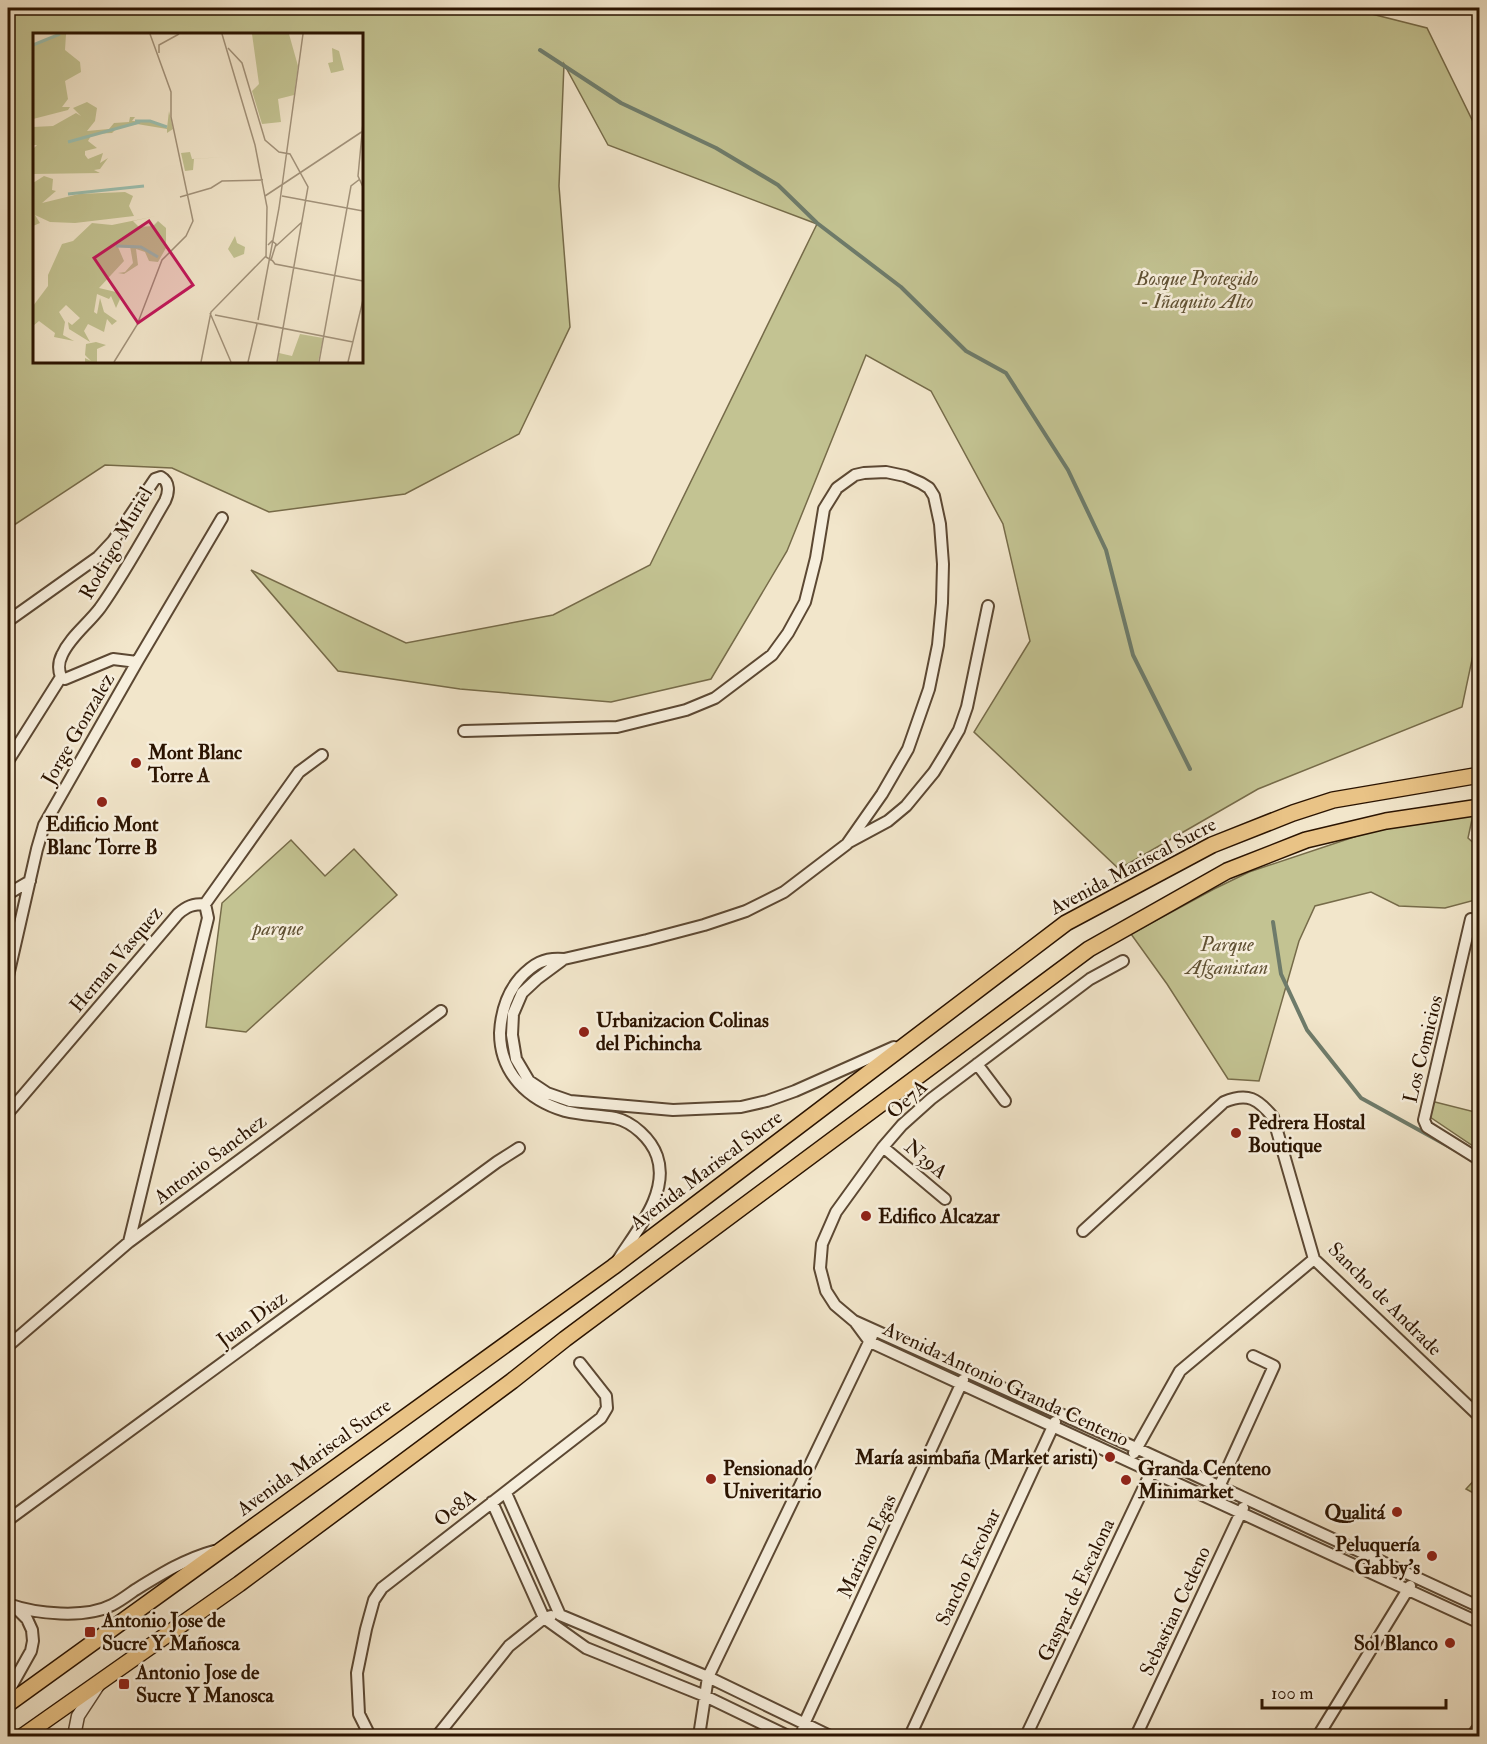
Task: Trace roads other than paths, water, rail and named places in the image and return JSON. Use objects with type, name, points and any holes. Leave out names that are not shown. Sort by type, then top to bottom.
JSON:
[{"type":"main road","name":"Avenida Mariscal Sucre","points":[[8,1704],[613,1268],[1066,923],[1212,845],[1293,813],[1333,800],[1479,775]]},
{"type":"main road","points":[[23,1737],[239,1584],[1089,949],[1227,871],[1306,840],[1386,821],[1479,807]]},
{"type":"street","points":[[464,731],[617,727],[686,710],[715,698],[772,655],[788,633],[805,602],[816,558],[824,509],[837,488],[855,475],[864,473],[886,472],[905,476],[929,488],[934,496],[940,524],[943,573],[938,645],[930,689],[908,749],[882,794],[846,844]]},
{"type":"street","name":"Rodrigo Muriel","points":[[8,621],[98,557],[112,541],[155,479],[161,477],[165,479],[169,492],[165,501],[116,585],[62,653],[58,670],[61,677]]},
{"type":"street","name":"Jorge Gonzalez","points":[[8,976],[37,849],[49,815],[222,518]]},
{"type":"street","points":[[613,1268],[651,1207],[657,1191],[660,1172],[657,1157],[650,1140],[635,1128],[617,1119],[566,1111],[543,1102],[521,1087],[507,1069],[500,1043],[504,1006],[515,984],[530,968],[551,958],[564,958],[693,928],[746,911],[784,892],[846,844],[888,821],[906,806],[934,772],[959,730],[967,707],[988,606]]},
{"type":"street","points":[[8,761],[61,677],[71,678],[113,659],[137,662]]},
{"type":"street","points":[[129,1242],[208,918],[205,904],[299,772],[322,755]]},
{"type":"street","points":[[8,894],[30,881]]},
{"type":"street","name":"Hernan Vasquez","points":[[8,1113],[178,914],[194,904],[205,904]]},
{"type":"street","name":"Los Comicios","points":[[1471,919],[1424,1120],[1427,1127],[1479,1160]]},
{"type":"street","points":[[564,958],[537,978],[522,993],[513,1014],[512,1035],[516,1059],[529,1081],[547,1094],[570,1101],[673,1110],[741,1107],[795,1091],[914,1039]]},
{"type":"street","name":"Oe7A","points":[[854,1321],[835,1305],[826,1291],[820,1268],[822,1244],[836,1212],[883,1147],[931,1099],[1089,979],[1123,961]]},
{"type":"street","name":"Antonio Sanchez","points":[[8,1346],[129,1242],[441,1011]]},
{"type":"street","points":[[977,1065],[1005,1101]]},
{"type":"street","name":"Sancho de Andrade","points":[[1083,1231],[1224,1102],[1247,1097],[1259,1103],[1273,1117],[1314,1259],[1479,1417]]},
{"type":"street","name":"N39A","points":[[883,1147],[945,1198]]},
{"type":"street","name":"Juan Diaz","points":[[8,1520],[519,1148]]},
{"type":"street","points":[[1130,1462],[1180,1371],[1314,1259]]},
{"type":"street","name":"Avenida Antonio Granda Centeno","points":[[854,1321],[1158,1458],[1479,1607]]},
{"type":"street","name":"Avenida Antonio Granda Centeno","points":[[854,1321],[870,1342],[1479,1623]]},
{"type":"street","points":[[699,1737],[708,1677],[875,1331]]},
{"type":"street","points":[[1220,1487],[1274,1366],[1253,1356]]},
{"type":"street","name":"Oe8A","points":[[370,1737],[359,1714],[357,1673],[374,1600],[382,1588],[601,1418],[607,1408],[606,1396],[580,1363]]},
{"type":"street","name":"Mariano Egas","points":[[802,1737],[804,1724],[967,1372]]},
{"type":"street","name":"Sancho Escobar","points":[[910,1737],[1058,1413]]},
{"type":"street","name":"Gaspar de Escalona","points":[[1026,1737],[1158,1458]]},
{"type":"street","points":[[506,1493],[560,1615]]},
{"type":"street","name":"Sebastian Cedeno","points":[[1136,1737],[1247,1500]]},
{"type":"street","points":[[492,1502],[544,1618],[586,1648],[705,1696],[788,1737]]},
{"type":"street","points":[[11,1605],[64,1614],[90,1612],[111,1606],[168,1570],[194,1557],[223,1549]]},
{"type":"street","points":[[1318,1737],[1415,1578]]},
{"type":"street","points":[[8,1692],[31,1651],[33,1641],[32,1630],[27,1619],[11,1605]]},
{"type":"street","points":[[437,1737],[509,1646],[544,1618],[560,1615],[708,1677],[830,1737]]},
{"type":"street","points":[[74,1737],[78,1716],[101,1681]]},
{"type":"street","points":[[1472,1737],[1479,1725]]},
{"type":"waterway","points":[[540,50],[621,103],[716,148],[778,185],[817,223],[901,287],[966,351],[1006,373],[1068,470],[1106,550],[1133,655],[1190,769]]},
{"type":"waterway","points":[[1273,922],[1281,974],[1307,1030],[1361,1098],[1457,1151]]},
{"type":"place","name":"Mont Blanc Torre A","points":[[136,763]]},
{"type":"place","name":"Edificio Mont Blanc Torre B","points":[[102,802]]},
{"type":"place","name":"Urbanizacion Colinas del Pichincha","points":[[584,1032]]},
{"type":"place","name":"Pedrera Hostal Boutique","points":[[1236,1133]]},
{"type":"place","name":"Edifico Alcazar","points":[[866,1216]]},
{"type":"place","name":"María asimbaña (Market aristi)","points":[[1110,1457]]},
{"type":"place","name":"Pensionado Univeritario","points":[[711,1479]]},
{"type":"place","name":"Granda Centeno Minimarket","points":[[1126,1480]]},
{"type":"place","name":"Qualitá","points":[[1397,1512]]},
{"type":"place","name":"Peluquería Gabby's","points":[[1432,1556]]},
{"type":"place","name":"Antonio Jose de Sucre Y Mañosca","points":[[90,1632]]},
{"type":"place","name":"Sol Blanco","points":[[1450,1643]]},
{"type":"place","name":"Antonio Jose de Sucre Y Manosca","points":[[124,1684]]},
{"type":"park label","name":"Bosque Protegido - Iñaquito Alto","points":[[1197,290]]},
{"type":"park label","name":"parque","points":[[278,928]]},
{"type":"park label","name":"Parque Afganistan","points":[[1227,956]]}]
